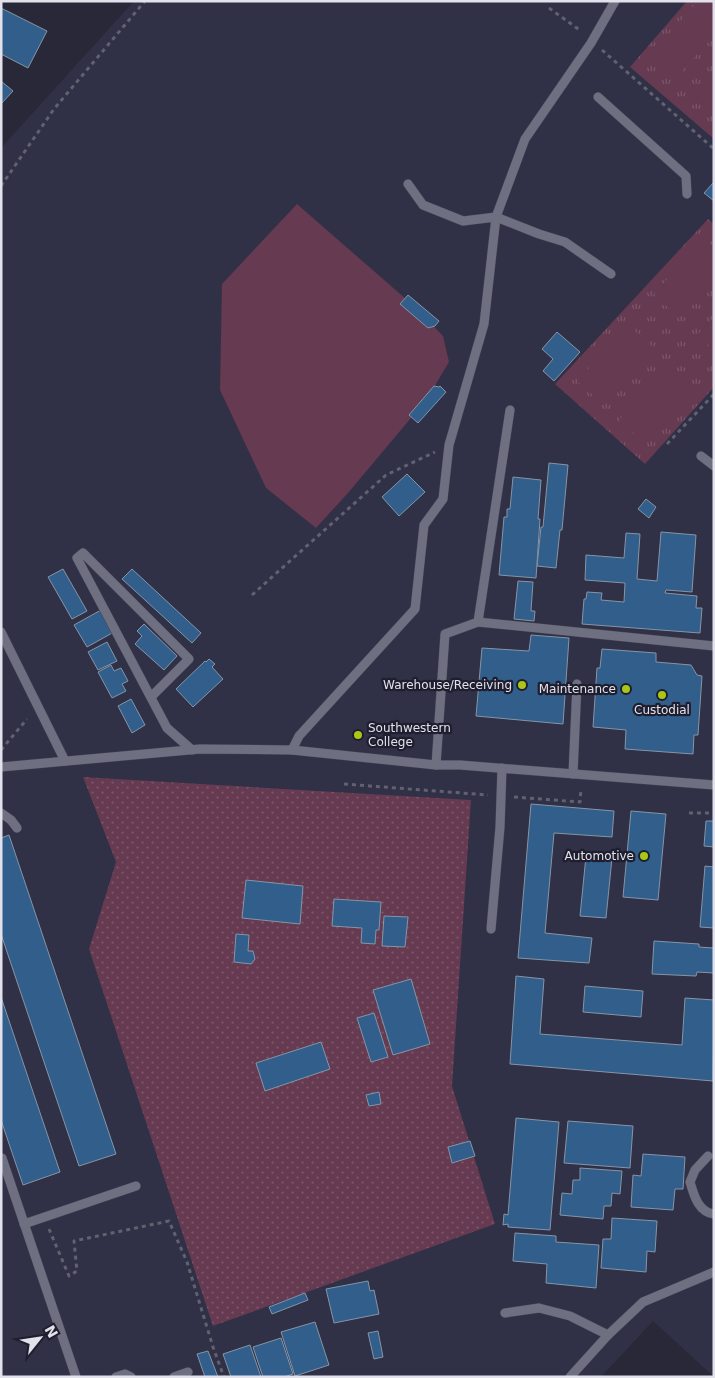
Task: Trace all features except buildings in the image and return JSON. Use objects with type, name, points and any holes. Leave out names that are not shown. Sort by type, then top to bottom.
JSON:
[{"type":"lane","points":[[292,750],[299,736],[415,609],[424,525],[443,499],[449,445],[484,324],[496,217],[525,138],[591,43],[613,4],[604,1]]},
{"type":"lane","points":[[598,97],[686,176],[687,194]]},
{"type":"lane","points":[[408,184],[424,205],[462,221],[496,217],[565,242],[611,274]]},
{"type":"lane","points":[[478,622],[510,410]]},
{"type":"lane","points":[[701,456],[714,466]]},
{"type":"lane","points":[[151,697],[189,659],[82,553],[77,558],[167,728],[192,750]]},
{"type":"lane","points":[[436,764],[444,634],[478,622],[714,646]]},
{"type":"lane","points":[[1,632],[65,760]]},
{"type":"lane","points":[[573,774],[577,684]]},
{"type":"lane","points":[[1,767],[192,750],[292,750],[436,764],[714,785]]},
{"type":"lane","points":[[491,929],[502,768]]},
{"type":"lane","points":[[1,813],[11,820],[17,828]]},
{"type":"lane","points":[[708,1156],[695,1170],[690,1182],[698,1204],[707,1213],[714,1214]]},
{"type":"lane","points":[[2,1158],[76,1377]]},
{"type":"lane","points":[[24,1224],[136,1186]]},
{"type":"lane","points":[[570,1377],[608,1334],[643,1302],[714,1272]]},
{"type":"lane","points":[[505,1313],[539,1308],[570,1316],[608,1334]]},
{"type":"lane","points":[[174,1377],[188,1372]]},
{"type":"lane","points":[[116,1377],[126,1374],[131,1377]]},
{"type":"path","points":[[1,186],[54,109],[145,1]]},
{"type":"path","points":[[549,8],[581,31]]},
{"type":"path","points":[[601,49],[714,149]]},
{"type":"path","points":[[667,444],[714,394]]},
{"type":"path","points":[[252,595],[386,475],[449,445]]},
{"type":"path","points":[[1,750],[30,716]]},
{"type":"path","points":[[344,784],[580,802],[581,786]]},
{"type":"path","points":[[689,812],[714,813]]},
{"type":"path","points":[[48,1229],[69,1276],[77,1272],[74,1241],[169,1221],[187,1262],[224,1377]]},
{"type":"shaded area","name":"Southwestern College","points":[[134,1],[714,1],[714,1377],[653,1321],[601,1377],[1,1377],[1,148]]},
{"type":"green space","points":[[687,1],[714,1],[714,139],[630,67]]},
{"type":"green space","points":[[698,1],[701,1],[714,13],[714,35],[675,79],[649,56]]},
{"type":"green space","points":[[714,77],[714,112],[696,96]]},
{"type":"green space","points":[[297,204],[414,306],[443,336],[449,362],[427,399],[316,528],[266,488],[220,390],[222,284]]},
{"type":"green space","points":[[708,219],[714,224],[714,387],[645,464],[555,384]]},
{"type":"green space","points":[[704,238],[714,247],[714,279],[679,318],[654,294]]},
{"type":"green space","points":[[714,317],[714,350],[697,335]]},
{"type":"green space","points":[[628,325],[654,348],[604,405],[577,381]]},
{"type":"green space","points":[[669,363],[695,387],[645,443],[619,420]]},
{"type":"green space","points":[[83,777],[471,800],[452,1086],[495,1224],[213,1326],[89,949],[116,862]]},
{"type":"place","name":"Warehouse/Receiving","points":[[522,685]]},
{"type":"place","name":"Maintenance","points":[[626,689]]},
{"type":"place","name":"Custodial","points":[[662,695]]},
{"type":"place","name":"Southwestern College","points":[[358,735]]},
{"type":"place","name":"Automotive","points":[[644,856]]}]
